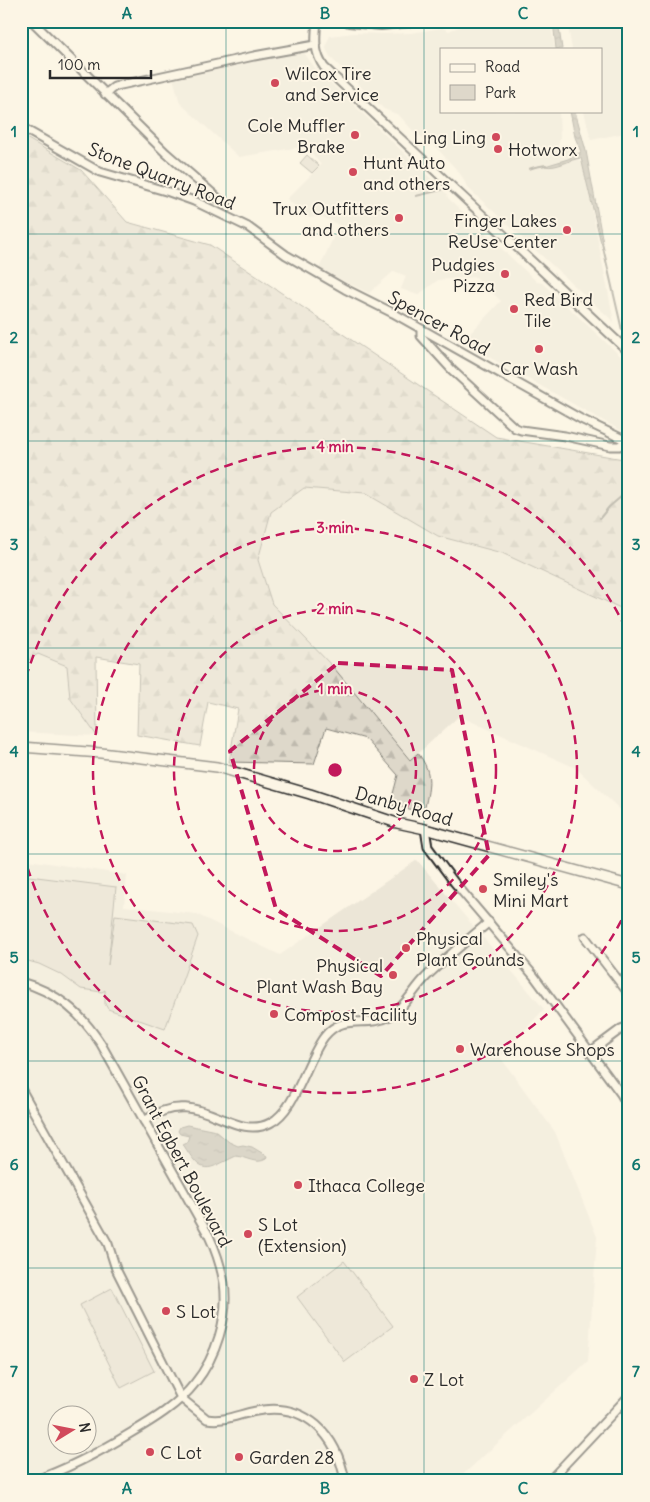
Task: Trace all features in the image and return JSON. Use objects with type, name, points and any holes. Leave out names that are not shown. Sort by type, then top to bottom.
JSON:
[{"type":"highway","points":[[349,21],[381,24],[411,21]]},
{"type":"main road","name":"Danby Road","points":[[21,747],[101,753],[217,767],[310,794],[397,823],[629,885]]},
{"type":"street","points":[[32,21],[166,153],[228,207]]},
{"type":"street","points":[[317,21],[315,45],[321,63],[336,80],[629,352]]},
{"type":"street","points":[[105,94],[114,87],[126,84],[254,56],[315,45]]},
{"type":"street","name":"Stone Quarry Road","points":[[21,127],[55,145],[88,166],[110,175],[194,201],[239,223]]},
{"type":"street","name":"Spencer Road","points":[[239,223],[259,234],[286,255],[581,419],[628,442]]},
{"type":"street","points":[[422,330],[421,336],[426,344],[514,428],[565,436],[610,446],[619,446],[628,442]]},
{"type":"street","points":[[425,829],[428,847],[454,882],[534,976],[621,1094],[629,1108]]},
{"type":"street","points":[[144,1121],[160,1113],[187,1107],[200,1109],[243,1126],[257,1127],[271,1123],[280,1117],[288,1107],[318,1046],[332,1029],[345,1022],[380,1019],[397,1011],[425,978],[489,922]]},
{"type":"street","points":[[585,938],[629,994]]},
{"type":"street","name":"Grant Egbert Boulevard","points":[[21,982],[57,996],[84,1020],[101,1044],[209,1236],[217,1255],[224,1283],[224,1311],[218,1339],[204,1370],[195,1384],[163,1414],[78,1463],[33,1481]]},
{"type":"street","points":[[590,1052],[616,1032],[629,1026]]},
{"type":"street","points":[[21,1089],[108,1244],[116,1269],[181,1398],[207,1420],[226,1420],[256,1410],[272,1409],[307,1417],[320,1427],[331,1442],[341,1462],[346,1481]]},
{"type":"street","points":[[549,1481],[629,1396]]},
{"type":"highlighted area","points":[[338,663],[452,670],[489,855],[381,976],[276,909],[230,751]]},
{"type":"shaded area","points":[[477,21],[550,21],[555,48],[440,48],[440,112],[559,112],[560,139],[557,148],[574,150],[584,169],[614,322],[467,187],[457,170],[433,144],[414,132],[399,115],[384,109],[331,58],[326,49],[330,36],[354,33],[411,33],[442,28],[449,31]]},
{"type":"shaded area","points":[[567,21],[629,21],[629,132],[591,140],[584,112],[602,112],[602,48],[572,48]]},
{"type":"shaded area","points":[[302,50],[315,68],[447,194],[448,198],[537,282],[542,283],[629,364],[629,435],[462,342],[501,301],[476,277],[438,280],[418,295],[401,289],[406,276],[394,271],[369,293],[319,269],[339,225],[321,216],[309,218],[287,199],[321,165],[307,146],[239,157],[180,103],[173,78]]},
{"type":"shaded area","points":[[304,488],[365,493],[438,536],[502,553],[629,612],[629,818],[576,768],[459,716],[411,760],[334,668],[272,604],[258,561],[271,512]]},
{"type":"shaded area","points":[[38,654],[67,666],[70,698],[97,736],[21,732],[21,665]]},
{"type":"shaded area","name":"Ithaca College","points":[[21,859],[127,875],[124,906],[196,914],[280,955],[417,860],[544,1009],[500,1057],[555,1132],[597,1237],[588,1361],[456,1481],[21,1481]]},
{"type":"green space","points":[[21,135],[81,170],[127,222],[210,245],[496,437],[629,460],[629,612],[502,553],[438,536],[365,493],[304,488],[271,512],[258,560],[272,604],[334,668],[410,760],[418,753],[426,768],[429,781],[424,812],[390,805],[398,775],[366,739],[326,728],[314,764],[229,762],[238,709],[208,702],[200,746],[137,735],[139,664],[96,657],[97,736],[70,698],[67,666],[38,654],[21,665]]},
{"type":"green space","points":[[307,155],[319,166],[312,173],[300,163]]},
{"type":"green space","points":[[21,875],[116,887],[108,965],[115,915],[193,925],[198,936],[165,1029],[108,1009],[105,1004],[105,990],[102,992],[81,989],[62,975],[39,964],[21,959]]},
{"type":"green space","points":[[344,1261],[393,1326],[345,1362],[297,1297]]},
{"type":"green space","points":[[112,1288],[154,1371],[121,1388],[80,1305]]},
{"type":"water","points":[[553,21],[558,21],[562,48],[556,48]]},
{"type":"water","points":[[570,112],[575,112],[586,151],[603,243],[601,243],[581,158],[550,167],[545,166],[568,159],[581,152],[575,137]]},
{"type":"water","points":[[187,1125],[216,1131],[229,1142],[238,1146],[252,1147],[267,1156],[266,1159],[255,1161],[236,1156],[211,1167],[201,1166],[190,1155],[183,1144],[187,1142],[189,1136],[180,1134],[178,1131],[180,1127]]},
{"type":"waterway","points":[[529,169],[546,165]]},
{"type":"waterway","points":[[416,196],[441,190]]},
{"type":"waterway","points":[[602,243],[622,330]]},
{"type":"waterway","points":[[600,518],[609,507],[629,490]]},
{"type":"place","name":"Wilcox Tire and Service","points":[[275,83]]},
{"type":"place","name":"Cole Muffler Brake","points":[[355,135]]},
{"type":"place","name":"Ling Ling","points":[[496,137]]},
{"type":"place","name":"Hotworx","points":[[498,149]]},
{"type":"place","name":"Hunt Auto and others","points":[[353,172]]},
{"type":"place","name":"Trux Outfitters and others","points":[[399,218]]},
{"type":"place","name":"Finger Lakes ReUse Center","points":[[567,230]]},
{"type":"place","name":"Pudgies Pizza","points":[[505,274]]},
{"type":"place","name":"Red Bird Tile","points":[[514,309]]},
{"type":"place","name":"Car Wash","points":[[539,349]]},
{"type":"place","name":"Smiley's Mini Mart","points":[[483,889]]},
{"type":"place","name":"Physical Plant Gounds","points":[[406,948]]},
{"type":"place","name":"Physical Plant Wash Bay","points":[[393,975]]},
{"type":"place","name":"Compost Facility","points":[[274,1014]]},
{"type":"place","name":"Warehouse Shops","points":[[460,1049]]},
{"type":"place","name":"Ithaca College","points":[[298,1185]]},
{"type":"place","name":"S Lot (Extension)","points":[[248,1234]]},
{"type":"place","name":"S Lot","points":[[166,1311]]},
{"type":"place","name":"Z Lot","points":[[414,1379]]},
{"type":"place","name":"C Lot","points":[[150,1452]]},
{"type":"place","name":"Garden 28","points":[[239,1457]]}]
